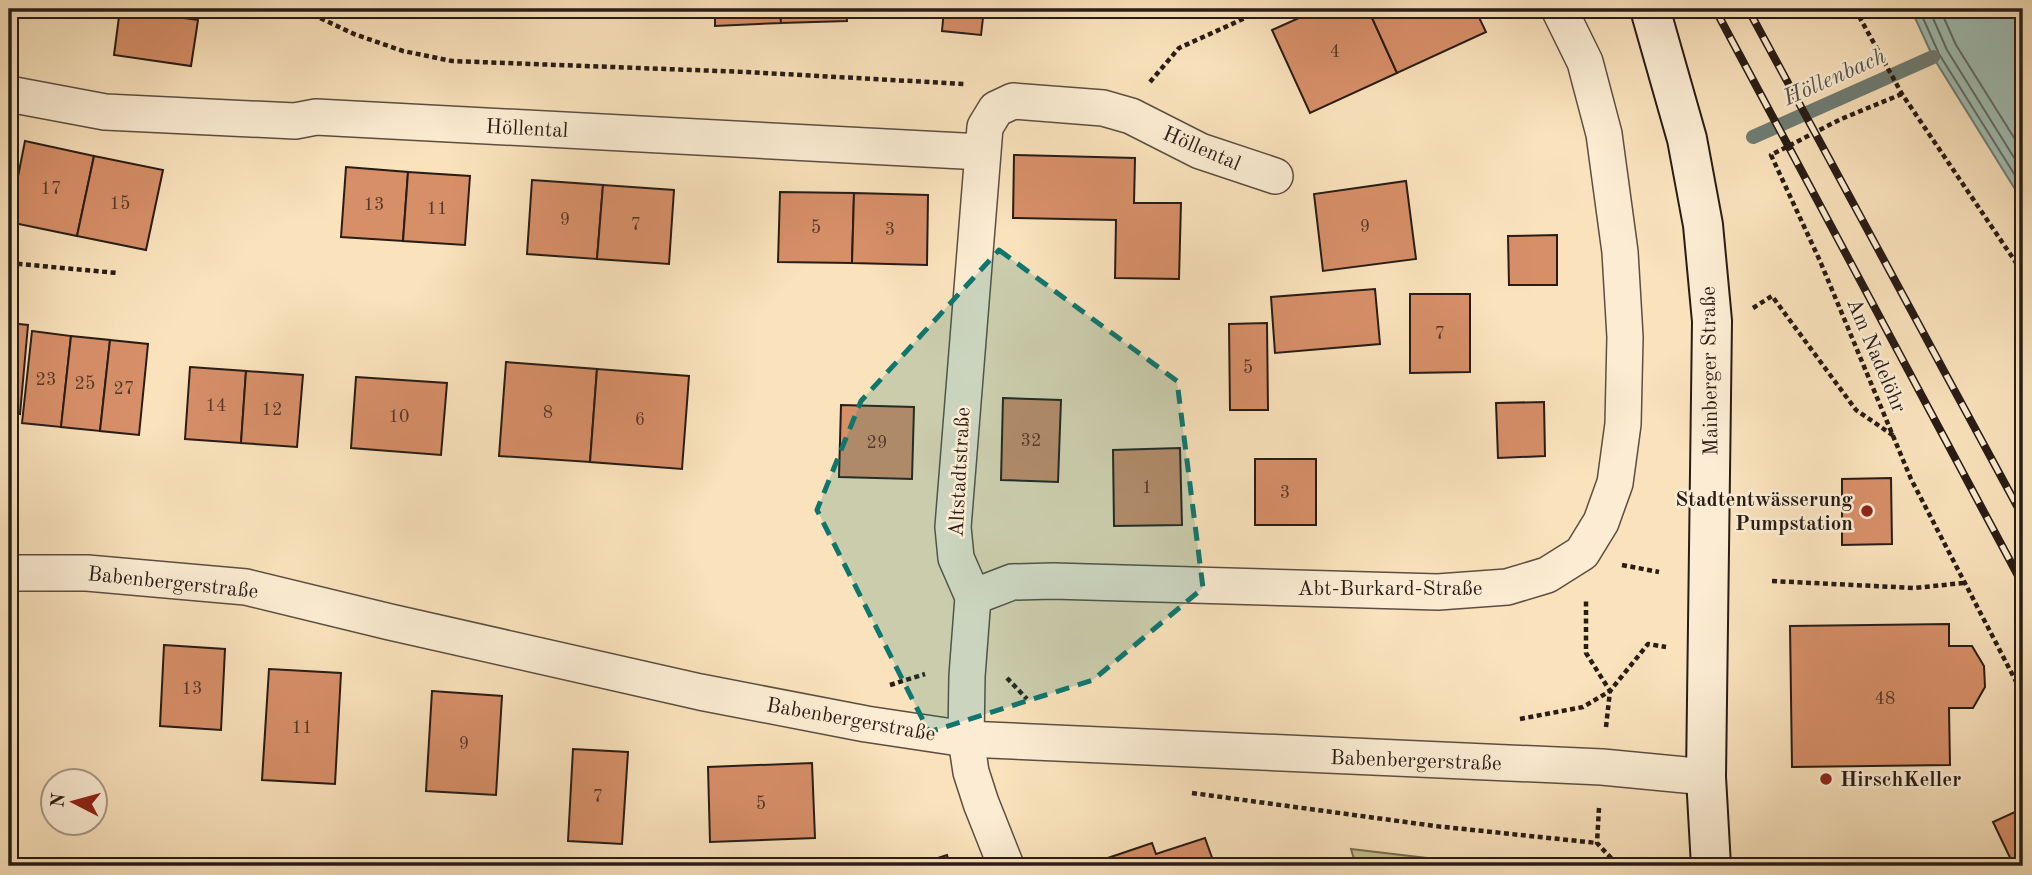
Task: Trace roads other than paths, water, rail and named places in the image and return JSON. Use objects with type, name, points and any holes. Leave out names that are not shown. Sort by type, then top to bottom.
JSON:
[{"type":"main road","name":"Mainberger Straße","points":[[1650,9],[1687,139],[1703,225],[1712,321],[1706,777],[1711,866]]},
{"type":"street","name":"Abt-Burkard-Straße","points":[[973,597],[1012,582],[1053,581],[1438,592],[1507,587],[1547,575],[1582,552],[1601,522],[1615,483],[1623,424],[1625,338],[1620,252],[1604,134],[1585,62],[1559,9]]},
{"type":"street","name":"Höllental","points":[[9,94],[105,112],[295,121],[316,117],[982,152],[985,127],[996,109],[1013,101],[1103,108],[1131,116],[1200,151],[1275,176]]},
{"type":"street","name":"Altstadtstraße","points":[[982,152],[953,527],[956,558],[973,597],[967,676],[966,739],[971,772],[1006,866]]},
{"type":"street","name":"Babenbergerstraße","points":[[9,573],[86,573],[246,587],[700,692],[866,724],[966,739],[1413,761],[1602,767],[1706,777]]},
{"type":"water","points":[[1911,9],[2023,9],[2023,202],[1933,57]]},
{"type":"waterway","name":"Höllenbach","points":[[1753,137],[1933,57]]},
{"type":"railway","points":[[1715,9],[2023,585]]},
{"type":"railway","points":[[1748,9],[2023,517]]},
{"type":"place","name":"Stadtentwässerung Pumpstation","points":[[1867,511]]},
{"type":"place","name":"HirschKeller","points":[[1826,779]]}]
